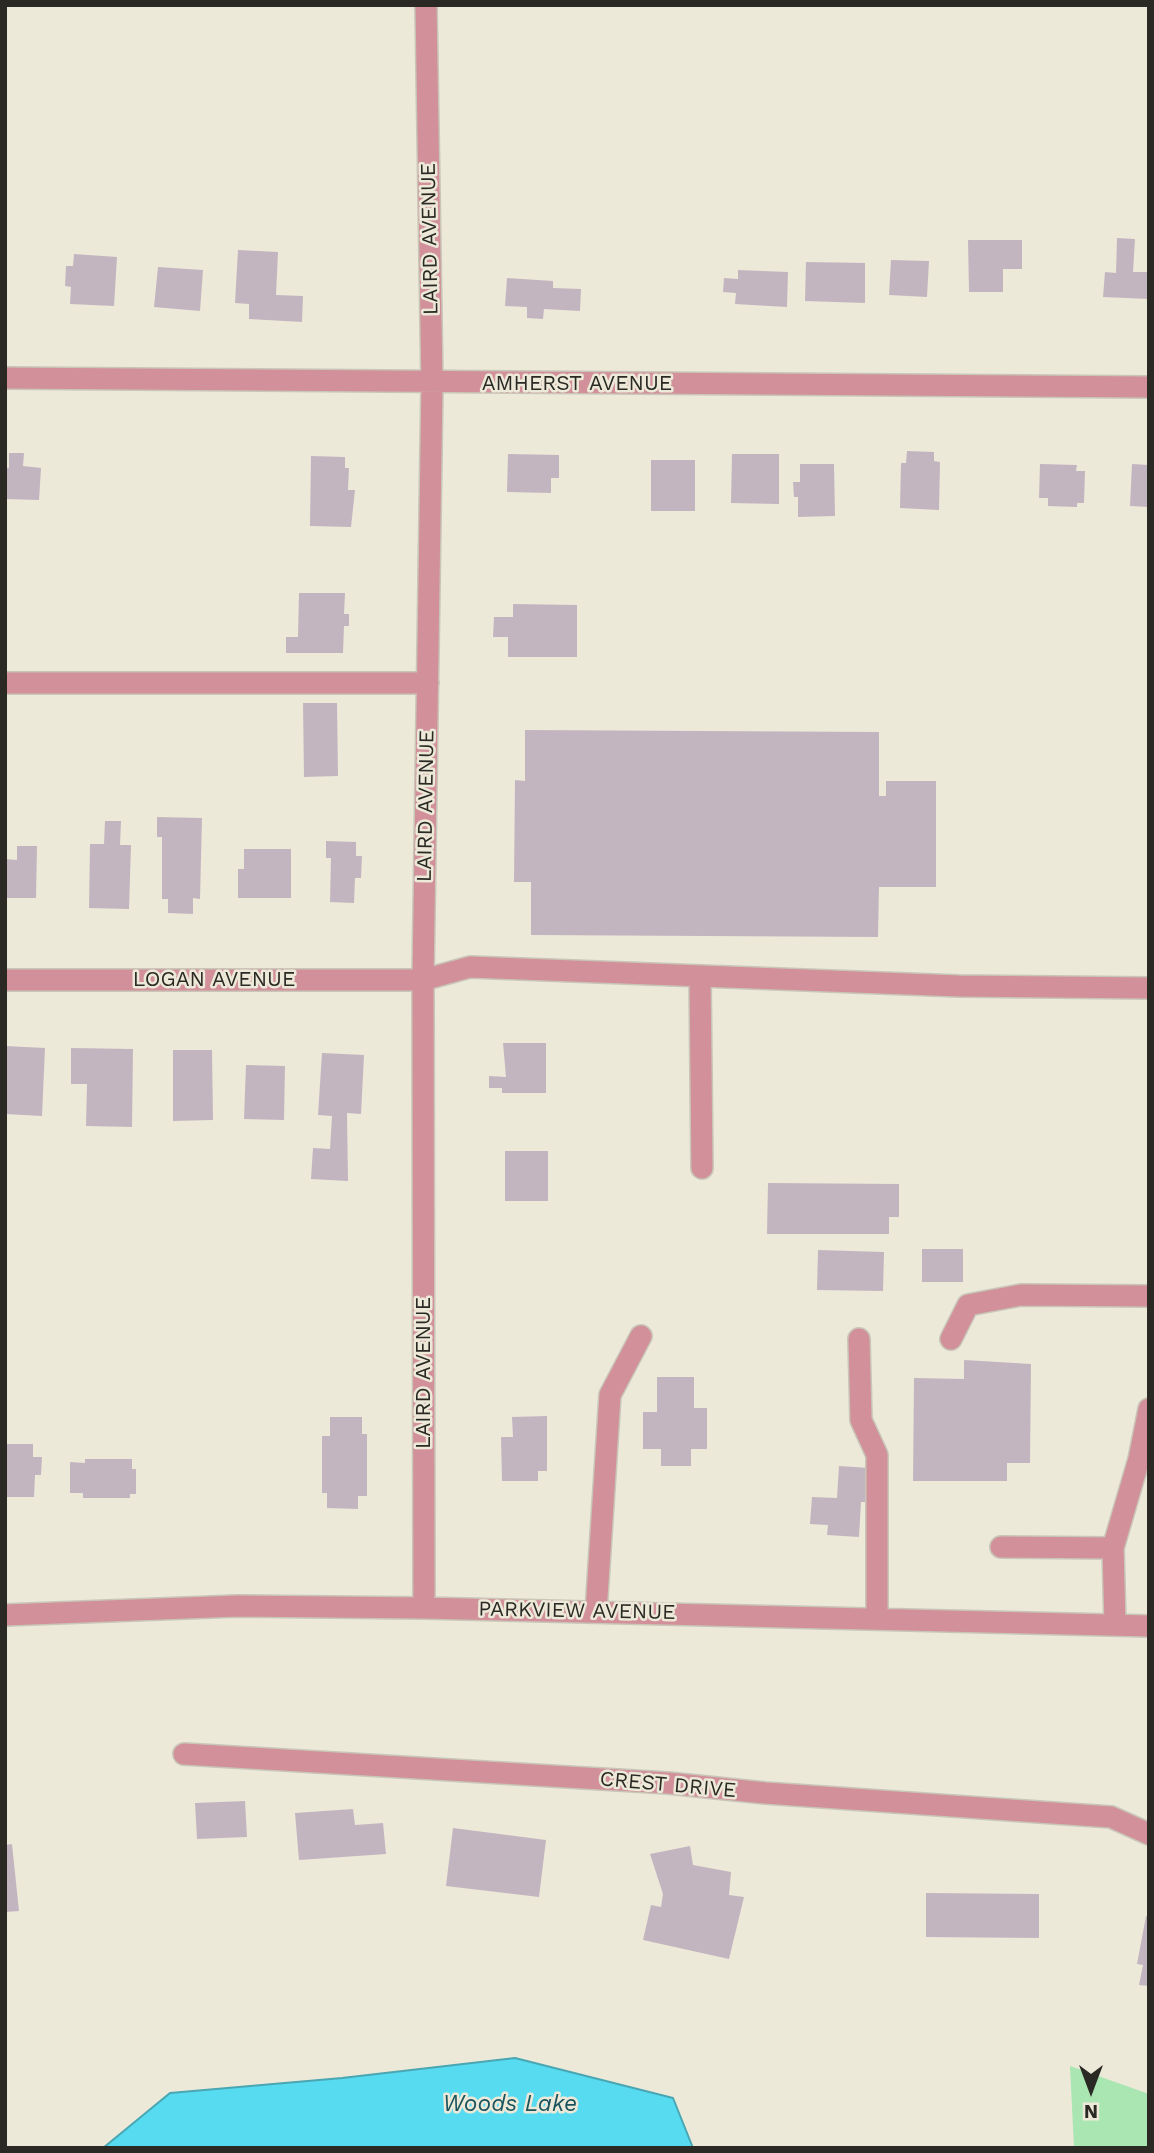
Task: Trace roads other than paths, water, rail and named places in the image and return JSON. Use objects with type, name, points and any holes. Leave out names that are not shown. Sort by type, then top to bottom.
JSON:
[{"type":"street","name":"LAIRD AVENUE","points":[[424,1608],[424,980],[432,384],[426,5]]},
{"type":"street","name":"AMHERST AVENUE","points":[[5,378],[432,384],[1149,387]]},
{"type":"street","points":[[5,683],[428,683]]},
{"type":"street","name":"LOGAN AVENUE","points":[[5,980],[424,980],[470,967],[959,986],[1149,988]]},
{"type":"street","points":[[700,976],[702,1168]]},
{"type":"street","points":[[951,1339],[968,1305],[1021,1296],[1149,1296]]},
{"type":"street","points":[[596,1612],[610,1395],[641,1336]]},
{"type":"street","points":[[859,1339],[861,1420],[877,1455],[877,1619]]},
{"type":"street","points":[[1115,1625],[1113,1548],[1139,1459],[1149,1409]]},
{"type":"street","points":[[1001,1546],[1113,1548]]},
{"type":"street","name":"PARKVIEW AVENUE","points":[[5,1615],[237,1606],[424,1608],[1149,1626]]},
{"type":"street","name":"CREST DRIVE","points":[[184,1754],[668,1783],[765,1793],[1111,1817],[1149,1833]]},
{"type":"water","name":"Woods Lake","points":[[515,2058],[673,2098],[693,2148],[103,2148],[170,2093],[342,2078]]}]
